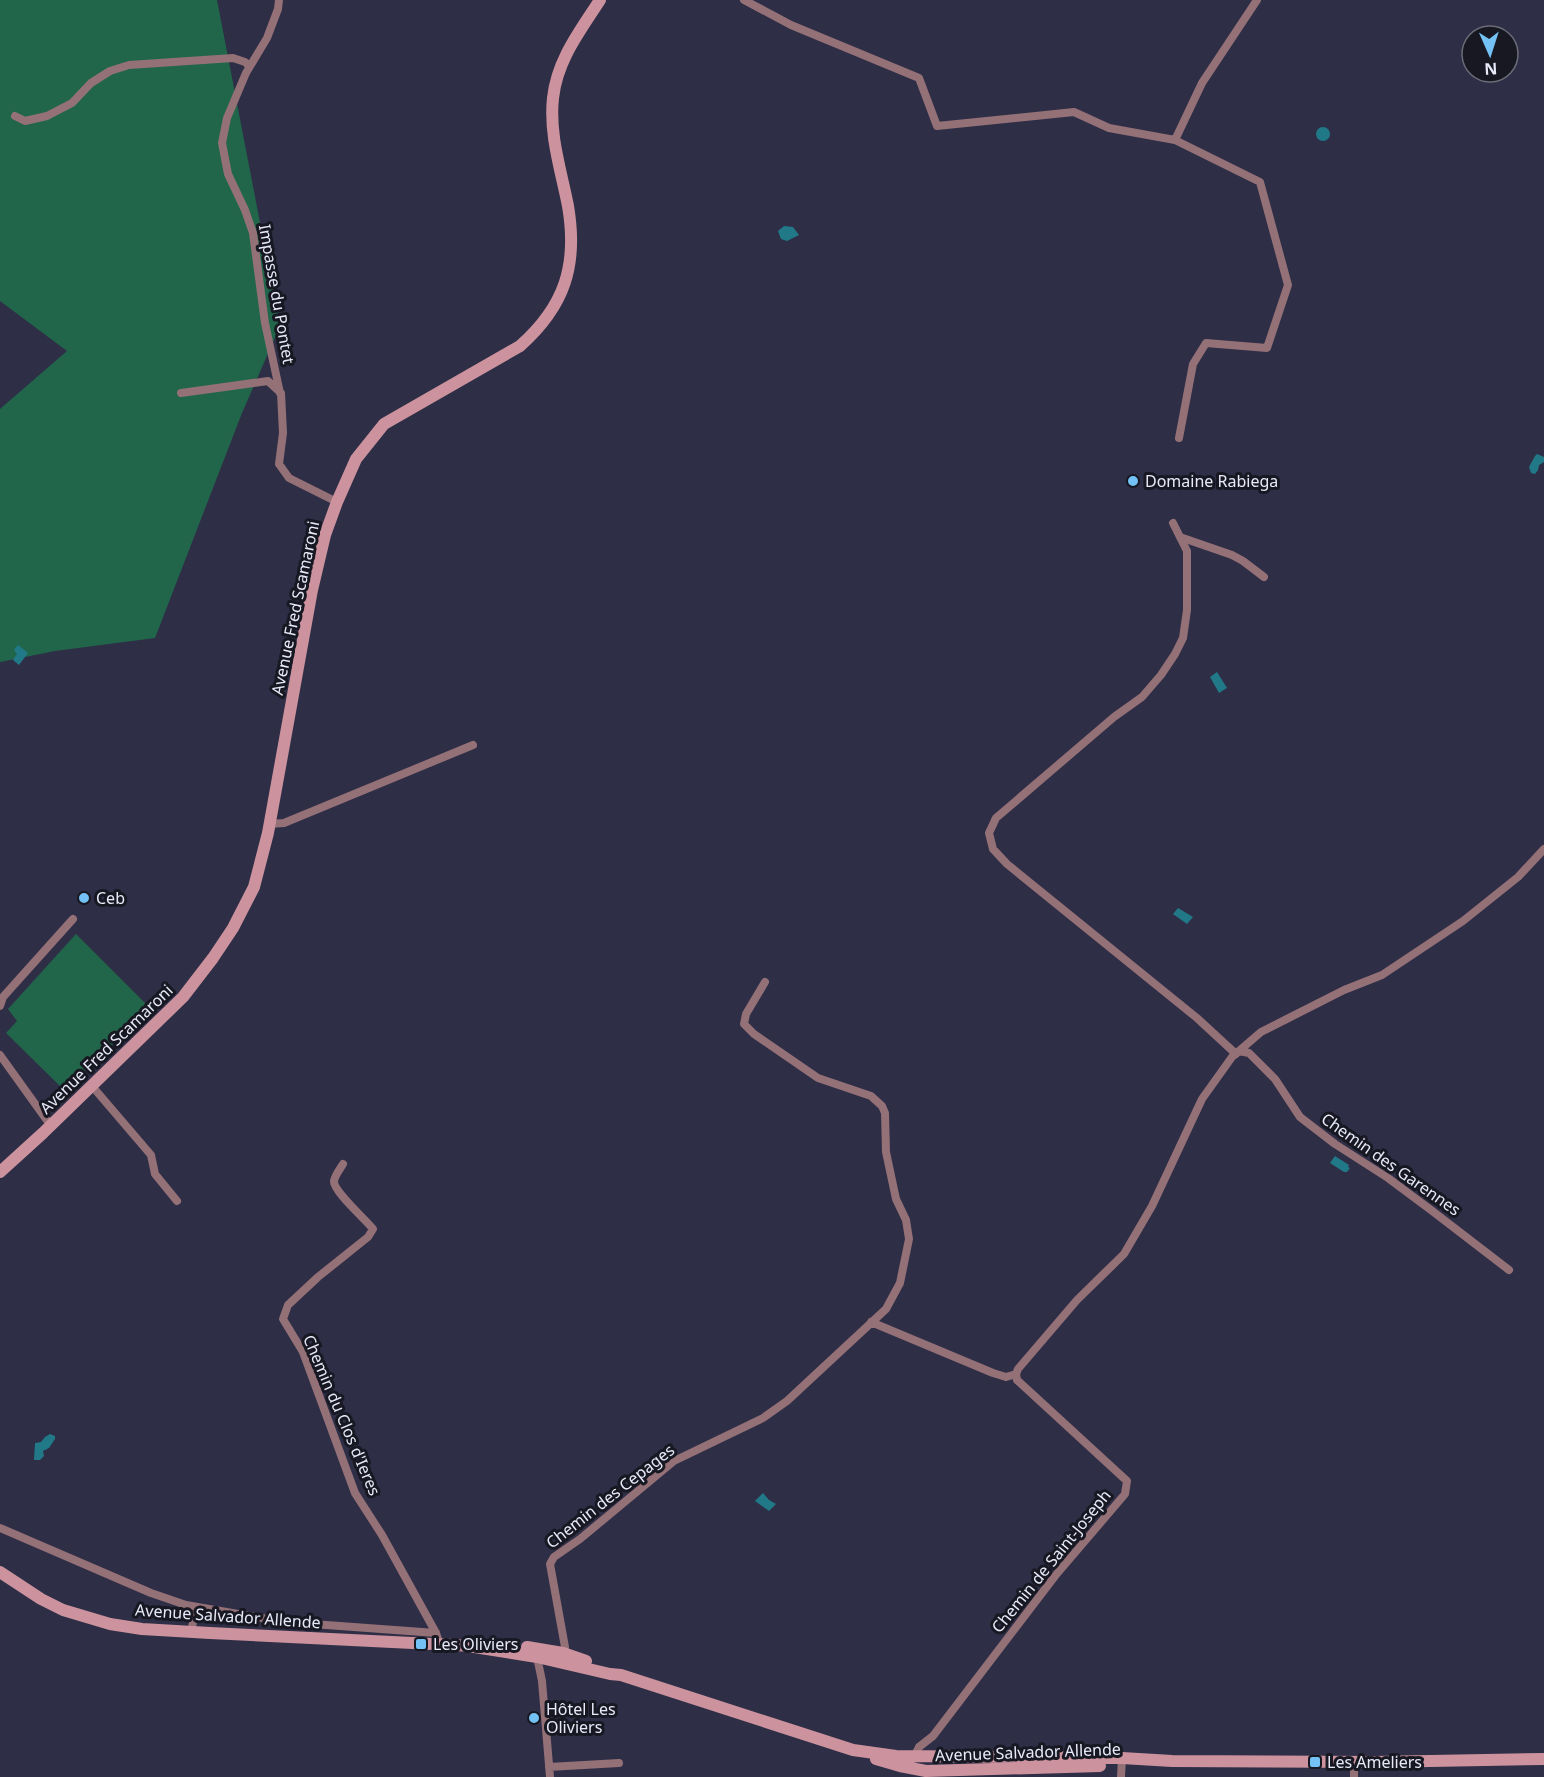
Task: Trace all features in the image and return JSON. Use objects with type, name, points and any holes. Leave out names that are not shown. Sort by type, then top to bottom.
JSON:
[{"type":"main road","name":"Avenue Fred Scamaroni","points":[[0,1172],[183,996],[227,938],[254,887],[269,824],[312,590],[325,535],[356,459],[384,424],[520,346],[539,329],[558,300],[569,263],[572,235],[551,122],[553,96],[567,51],[600,0]]},
{"type":"main road","name":"Avenue Salvador Allende","points":[[0,1572],[63,1610],[110,1624],[142,1629],[191,1632],[438,1639],[468,1646],[578,1658],[853,1750],[914,1757],[1122,1767]]},
{"type":"main road","name":"Avenue Salvador Allende","points":[[549,1655],[610,1674],[621,1674]]},
{"type":"main road","name":"Avenue Salvador Allende","points":[[853,1750],[862,1756],[881,1761],[937,1772],[1122,1767],[1172,1761],[1354,1762],[1544,1759]]},
{"type":"street","name":"Impasse du Pontet","points":[[279,0],[267,38],[249,66],[227,118],[222,143],[228,174],[253,233],[265,323],[280,393],[284,434],[279,464],[289,478],[337,502]]},
{"type":"street","points":[[744,0],[791,25],[919,78],[937,126],[1074,112],[1109,128],[1174,140],[1260,182],[1288,285],[1267,348],[1206,343],[1193,364],[1179,438]]},
{"type":"street","points":[[1174,140],[1202,83],[1257,0]]},
{"type":"street","points":[[15,116],[25,121],[47,116],[72,103],[91,83],[110,71],[129,65],[233,58],[249,66]]},
{"type":"street","name":"Impasse du Pontet","points":[[181,393],[268,381],[280,393]]},
{"type":"street","name":"Chemin des Garennes","points":[[1173,523],[1187,551],[1183,638],[1175,654],[1142,697],[1114,717],[996,818],[989,833],[993,849],[1007,864],[1238,1052],[1249,1053],[1275,1079],[1300,1117],[1335,1144],[1388,1178],[1509,1270]]},
{"type":"street","points":[[1180,537],[1232,555],[1264,577]]},
{"type":"street","points":[[269,824],[284,823],[473,745]]},
{"type":"street","points":[[871,1322],[993,1373],[1006,1377],[1016,1374],[1077,1300],[1124,1254],[1152,1206],[1202,1099],[1238,1052],[1261,1032],[1344,990],[1382,975],[1463,921],[1518,877],[1544,849]]},
{"type":"street","points":[[0,1006],[3,997],[73,919]]},
{"type":"street","name":"Chemin des Cepages","points":[[550,1777],[542,1681],[549,1655],[565,1647],[550,1564],[554,1557],[580,1539],[674,1461],[763,1418],[788,1401],[886,1309],[900,1283],[909,1239],[906,1220],[896,1199],[886,1152],[885,1113],[882,1106],[871,1096],[818,1078],[754,1034],[744,1024],[746,1014],[765,982]]},
{"type":"street","points":[[0,1055],[51,1125]]},
{"type":"street","points":[[92,1086],[151,1155],[155,1174],[177,1201]]},
{"type":"street","name":"Chemin du Clos d'Ieres","points":[[343,1164],[334,1179],[335,1188],[373,1229],[368,1237],[318,1277],[288,1305],[283,1319],[303,1352],[355,1493],[382,1535],[438,1639]]},
{"type":"street","name":"Chemin de Saint-Joseph","points":[[914,1757],[919,1747],[933,1736],[1055,1576],[1125,1494],[1127,1481],[1017,1380],[1016,1374]]},
{"type":"street","points":[[1,1529],[150,1593],[186,1605],[285,1622],[438,1639]]},
{"type":"street","points":[[191,1632],[196,1607]]},
{"type":"street","points":[[542,1681],[549,1655]]},
{"type":"street","points":[[881,1761],[908,1762],[914,1757]]},
{"type":"street","points":[[1354,1762],[1354,1777]]},
{"type":"street","points":[[549,1767],[619,1763]]},
{"type":"shaded area","points":[[0,0],[217,0],[280,326],[242,413],[155,638],[55,651],[0,662],[0,409],[67,351],[0,301]]},
{"type":"shaded area","points":[[1323,127],[1328,129],[1330,134],[1328,139],[1323,141],[1318,139],[1316,134],[1318,129]]},
{"type":"shaded area","points":[[784,226],[793,227],[799,235],[787,241],[781,239],[778,231]]},
{"type":"shaded area","points":[[1537,454],[1544,457],[1544,462],[1539,465],[1535,474],[1531,473],[1529,467]]},
{"type":"shaded area","points":[[18,645],[28,653],[19,665],[13,660],[17,654],[14,650]]},
{"type":"shaded area","points":[[1217,672],[1227,688],[1219,693],[1210,677]]},
{"type":"shaded area","points":[[1178,908],[1193,917],[1187,924],[1173,914]]},
{"type":"shaded area","points":[[76,934],[150,1008],[65,1091],[6,1033],[17,1021],[8,1009]]},
{"type":"shaded area","points":[[1335,1156],[1349,1165],[1347,1172],[1330,1163]]},
{"type":"shaded area","points":[[50,1434],[55,1436],[55,1439],[49,1448],[43,1451],[44,1456],[40,1460],[34,1460],[35,1443],[41,1442]]},
{"type":"shaded area","points":[[763,1493],[776,1504],[769,1511],[755,1501]]},
{"type":"place","name":"Domaine Rabiega","points":[[1133,481]]},
{"type":"place","name":"Ceb","points":[[84,898]]},
{"type":"place","name":"Les Oliviers","points":[[421,1644]]},
{"type":"place","name":"Hôtel Les Oliviers","points":[[534,1718]]},
{"type":"place","name":"Les Ameliers","points":[[1315,1762]]}]
